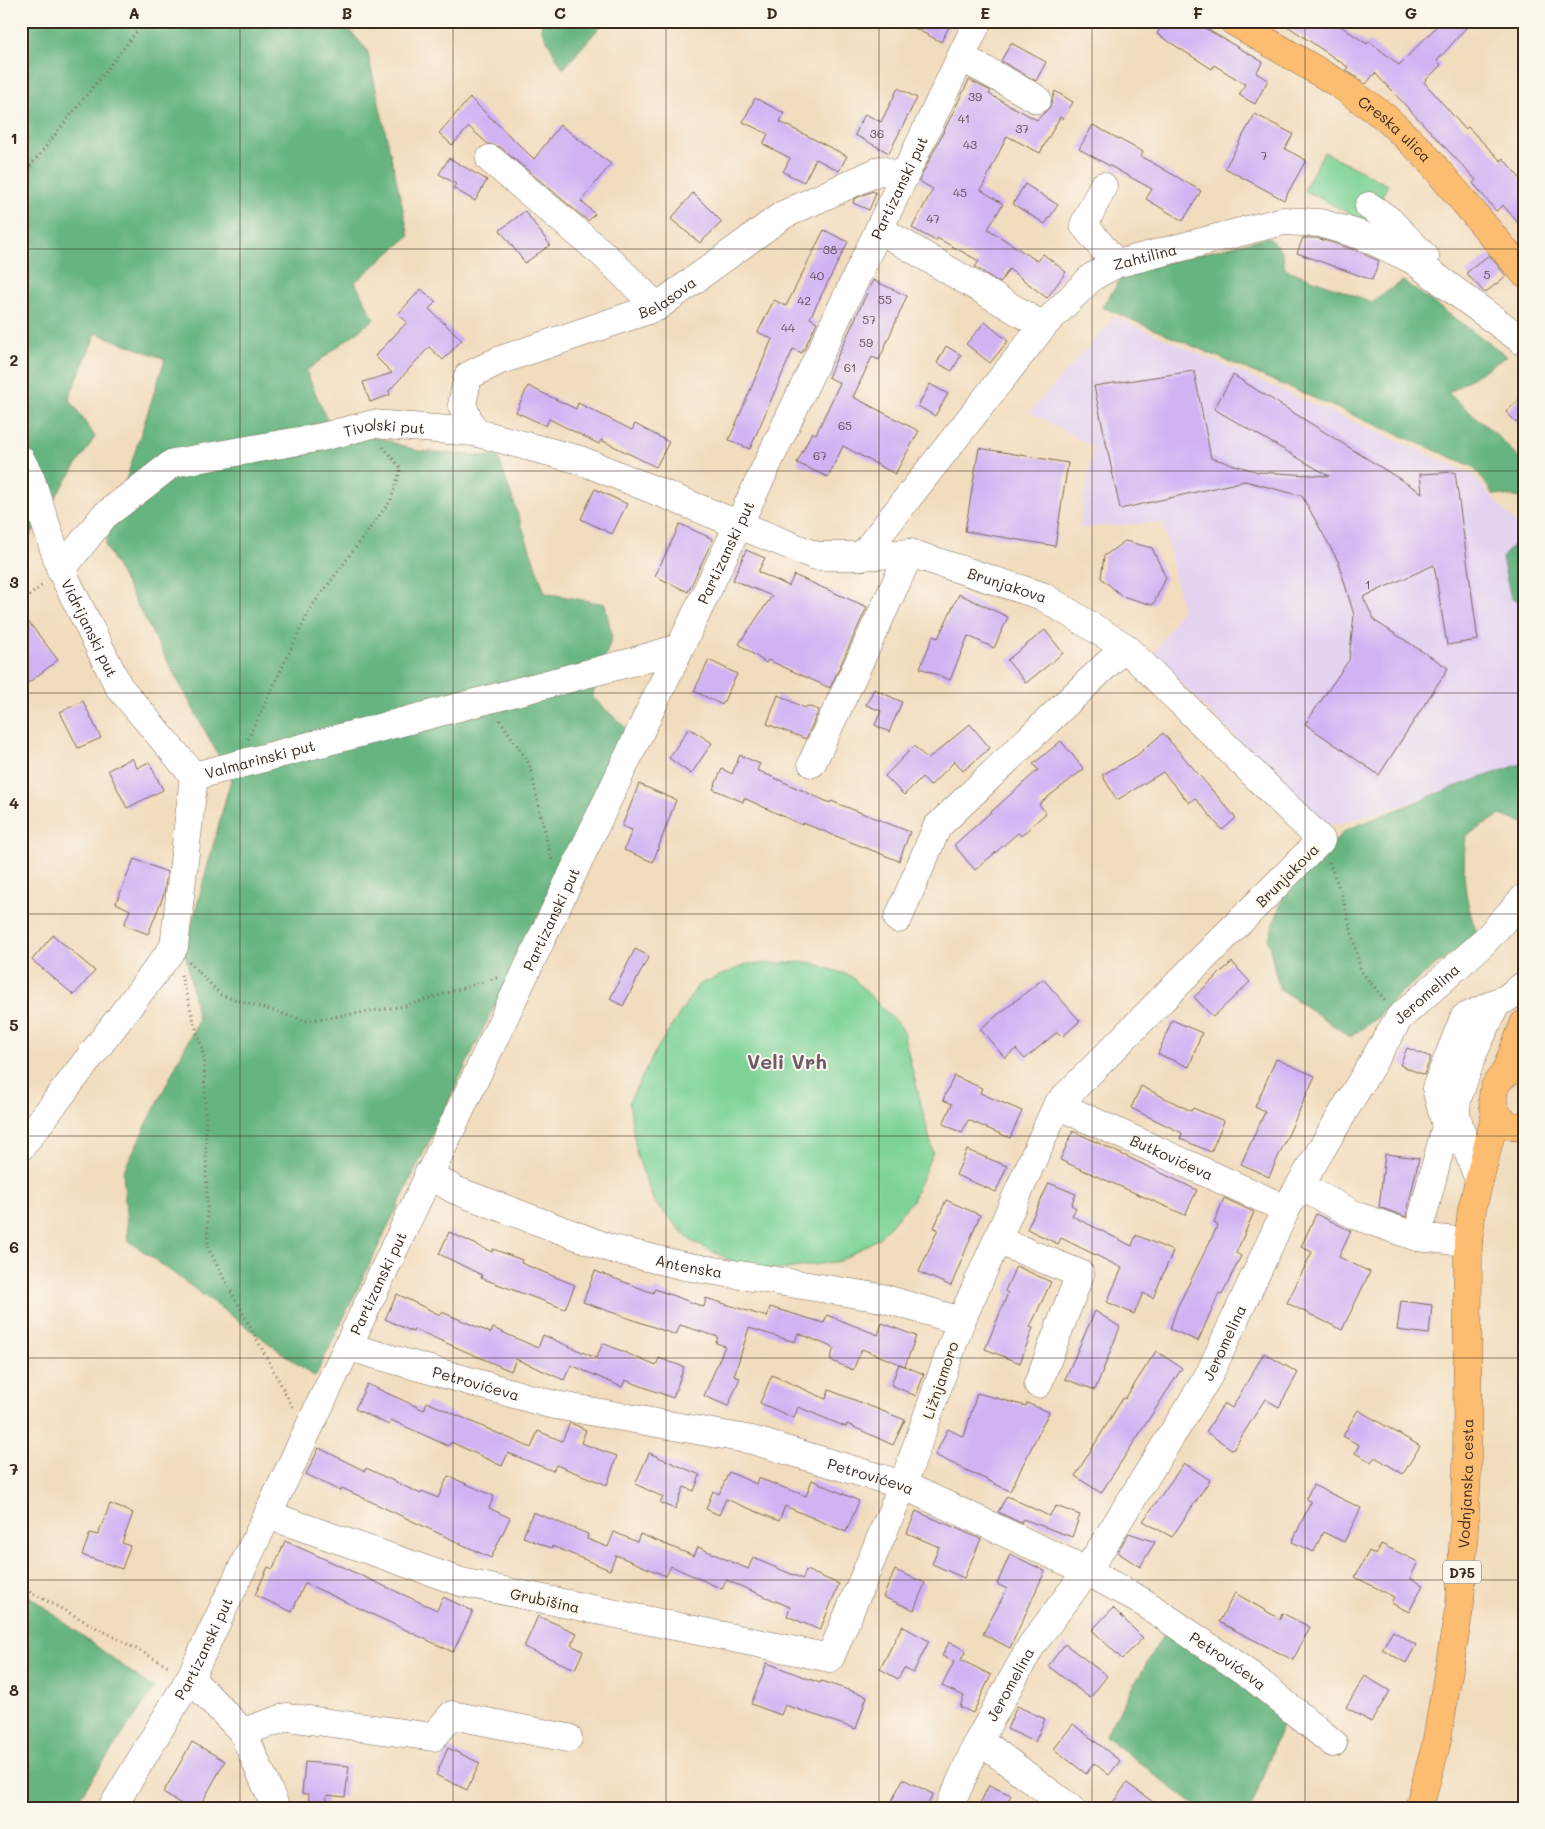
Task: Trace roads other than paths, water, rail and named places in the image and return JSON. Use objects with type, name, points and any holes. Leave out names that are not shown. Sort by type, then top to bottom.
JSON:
[{"type":"main road","name":"Creska ulica","points":[[1233,21],[1339,84],[1386,117],[1423,153],[1524,273]]},
{"type":"main road","name":"D75","points":[[1496,1113],[1492,1103],[1492,1092],[1497,1081],[1514,1071],[1524,1024]]},
{"type":"main road","points":[[1496,1113],[1511,1125],[1522,1127]]},
{"type":"main road","name":"Vodnjanska cesta","points":[[1419,1808],[1436,1745],[1460,1604],[1467,1473],[1468,1242],[1496,1113]]},
{"type":"main road","points":[[1483,1168],[1522,1127]]},
{"type":"street","name":"Partizanski put","points":[[112,1808],[190,1678],[349,1347],[428,1174],[978,21]]},
{"type":"street","points":[[961,57],[1037,99]]},
{"type":"street","points":[[490,159],[604,255],[657,307]]},
{"type":"street","name":"Belasova","points":[[474,432],[462,405],[468,376],[498,361],[657,307],[783,215],[880,170],[903,178]]},
{"type":"street","points":[[1102,186],[1084,225],[1116,264]]},
{"type":"street","points":[[1369,206],[1389,220],[1434,268],[1436,275]]},
{"type":"street","name":"Zahtilina","points":[[862,556],[1042,326],[1092,277],[1116,264],[1276,222],[1300,221],[1320,223],[1361,235],[1395,250],[1436,275],[1524,342]]},
{"type":"street","points":[[879,229],[1042,326]]},
{"type":"street","name":"Tivolski put","points":[[61,570],[104,516],[173,463],[322,437],[372,424],[474,432],[580,460],[738,524]]},
{"type":"street","name":"Vidrijanski put","points":[[21,460],[30,477],[61,570],[119,688],[194,776]]},
{"type":"street","name":"Brunjakova","points":[[738,524],[816,556],[910,553],[1042,596],[1125,647],[1321,840],[1058,1105]]},
{"type":"street","points":[[812,763],[910,553]]},
{"type":"street","points":[[898,919],[937,827],[1125,647]]},
{"type":"street","name":"Valmarinski put","points":[[21,1147],[174,948],[194,776],[679,648]]},
{"type":"street","name":"Jeromelina","points":[[949,1808],[979,1740],[1031,1646],[1087,1571],[1209,1374],[1286,1209],[1399,1018],[1482,944],[1524,898]]},
{"type":"street","points":[[1417,1237],[1457,1099],[1474,1051],[1496,1002],[1516,993],[1524,985]]},
{"type":"street","name":"Butkovićeva","points":[[1058,1105],[1286,1209]]},
{"type":"street","name":"Ližnjamoro","points":[[830,1658],[903,1485],[961,1321],[1058,1105]]},
{"type":"street","points":[[1451,1120],[1483,1168]]},
{"type":"street","name":"Antenska","points":[[428,1174],[455,1190],[608,1248],[684,1266],[882,1298],[961,1321]]},
{"type":"street","points":[[1300,1186],[1357,1216],[1417,1237],[1468,1242]]},
{"type":"street","points":[[998,1240],[1080,1274],[1038,1384]]},
{"type":"street","name":"Petrovićeva","points":[[349,1347],[550,1404],[752,1440],[903,1485],[1087,1571],[1146,1604],[1250,1675],[1333,1743]]},
{"type":"street","name":"Grubišina","points":[[268,1515],[461,1582],[830,1658]]},
{"type":"street","points":[[190,1678],[243,1732],[276,1808]]},
{"type":"street","points":[[243,1732],[287,1717],[433,1737],[452,1715],[568,1738]]},
{"type":"street","points":[[979,1740],[1070,1808]]},
{"type":"district","name":"Veli Vrh","points":[[787,1061]]}]
